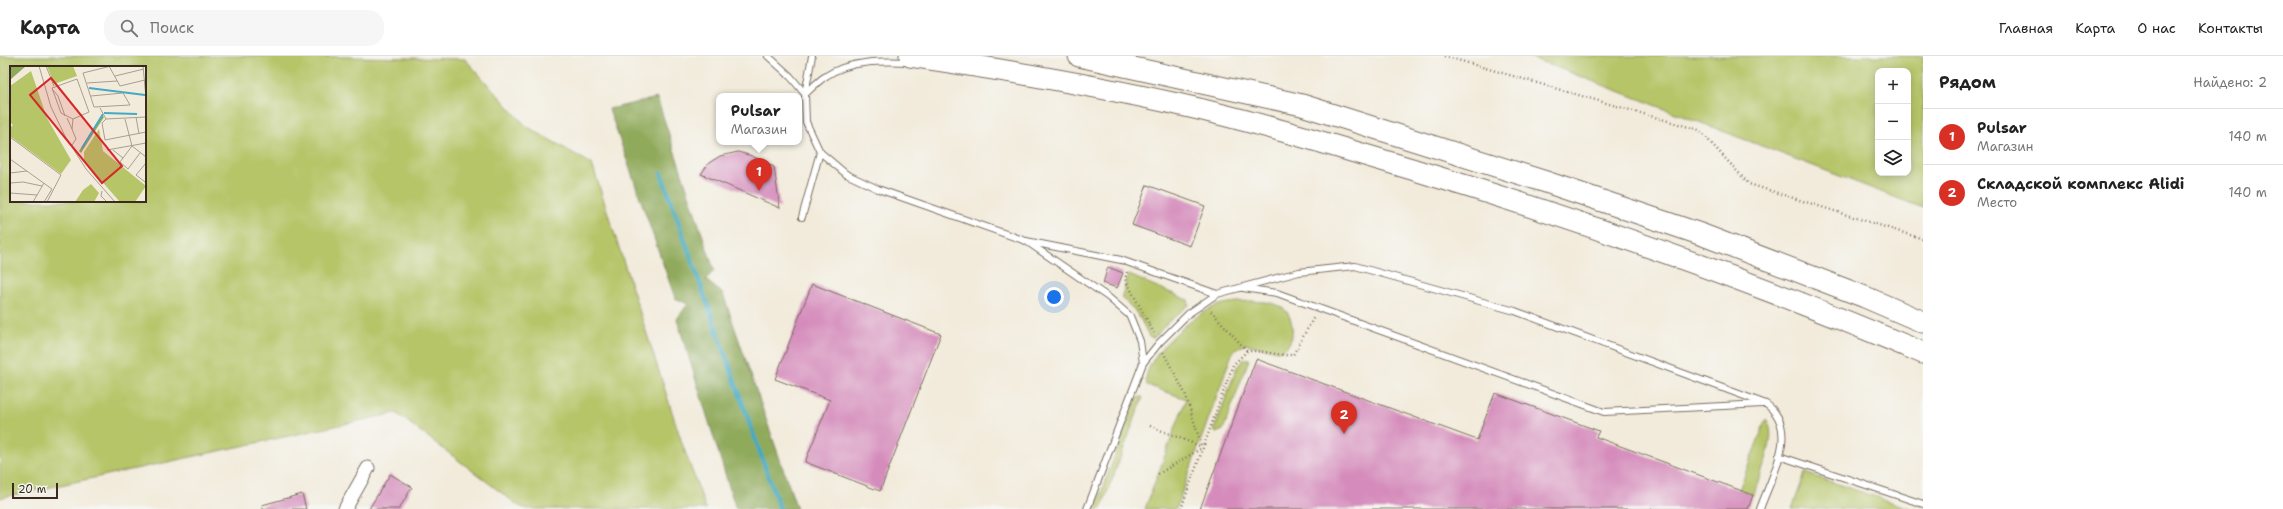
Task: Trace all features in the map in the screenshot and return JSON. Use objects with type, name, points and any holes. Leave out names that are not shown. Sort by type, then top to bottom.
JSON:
[{"type":"main road","points":[[910,56],[962,64],[1177,104],[1320,142],[1539,208],[1698,264],[1854,324],[1923,354]]},
{"type":"main road","points":[[1079,56],[1302,105],[1546,182],[1702,235],[1865,297],[1923,322]]},
{"type":"street","points":[[345,509],[368,468]]},
{"type":"lane","points":[[768,56],[790,76],[805,94]]},
{"type":"lane","points":[[812,56],[805,94],[806,122],[820,152],[846,174],[878,189],[1026,241],[1121,260],[1217,294]]},
{"type":"lane","points":[[805,94],[826,75],[854,64],[886,61],[962,64]]},
{"type":"lane","points":[[802,217],[820,152]]},
{"type":"lane","points":[[1026,241],[1108,297],[1130,316],[1140,341],[1143,362]]},
{"type":"lane","points":[[1087,509],[1143,362],[1159,343],[1188,314],[1217,294],[1300,272],[1355,266],[1516,311],[1766,404],[1775,410],[1781,422],[1784,444],[1760,509]]},
{"type":"lane","points":[[1239,288],[1277,293],[1604,412],[1766,404]]},
{"type":"lane","points":[[1779,456],[1923,504]]},
{"type":"path","points":[[1444,56],[1698,130],[1749,184],[1923,239]]},
{"type":"path","points":[[1203,304],[1247,351]]},
{"type":"path","points":[[1181,509],[1233,365],[1247,351],[1257,350],[1280,356],[1293,354],[1319,308]]},
{"type":"path","points":[[1150,426],[1202,448]]},
{"type":"path","points":[[1158,474],[1202,448]]},
{"type":"green space","points":[[0,56],[295,56],[465,59],[526,126],[592,164],[683,446],[706,509],[527,509],[519,506],[396,413],[0,498]]},
{"type":"green space","points":[[1527,56],[1923,56],[1923,208]]},
{"type":"green space","points":[[657,98],[714,270],[706,280],[723,294],[797,509],[736,509],[677,319],[688,304],[675,298],[609,109]]},
{"type":"green space","points":[[1129,275],[1188,300],[1189,305],[1168,322],[1154,338],[1149,337],[1138,315],[1131,306],[1121,298]]},
{"type":"green space","points":[[1251,301],[1273,303],[1284,309],[1291,320],[1291,340],[1283,349],[1277,351],[1246,344],[1233,351],[1176,509],[1145,509],[1186,399],[1147,385],[1146,375],[1151,364],[1170,340],[1205,311],[1232,302]]},
{"type":"green space","points":[[1244,359],[1249,359],[1223,430],[1216,433],[1214,430],[1237,367]]},
{"type":"green space","points":[[1139,397],[1143,397],[1101,509],[1095,509],[1136,400]]},
{"type":"green space","points":[[1766,419],[1770,426],[1770,445],[1753,495],[1739,490]]},
{"type":"green space","points":[[1805,473],[1912,509],[1792,509]]},
{"type":"building","points":[[738,152],[752,156],[774,167],[780,208],[701,174],[709,163],[720,156]]},
{"type":"building","points":[[1147,185],[1205,206],[1190,246],[1132,225]]},
{"type":"building","points":[[1108,267],[1123,273],[1117,288],[1103,283]]},
{"type":"building","points":[[812,284],[941,334],[880,491],[805,462],[830,400],[775,379]]},
{"type":"building","points":[[1256,359],[1477,440],[1495,393],[1599,431],[1596,437],[1753,495],[1748,509],[1200,509]]},
{"type":"building","points":[[390,474],[412,487],[399,509],[369,509]]},
{"type":"building","points":[[302,494],[306,509],[263,509],[262,505]]},
{"type":"waterway","points":[[661,173],[780,509]]},
{"type":"place","name":"Pulsar","points":[[759,191]]},
{"type":"place","name":"Складской комплекс Alidi","points":[[1344,434]]}]
